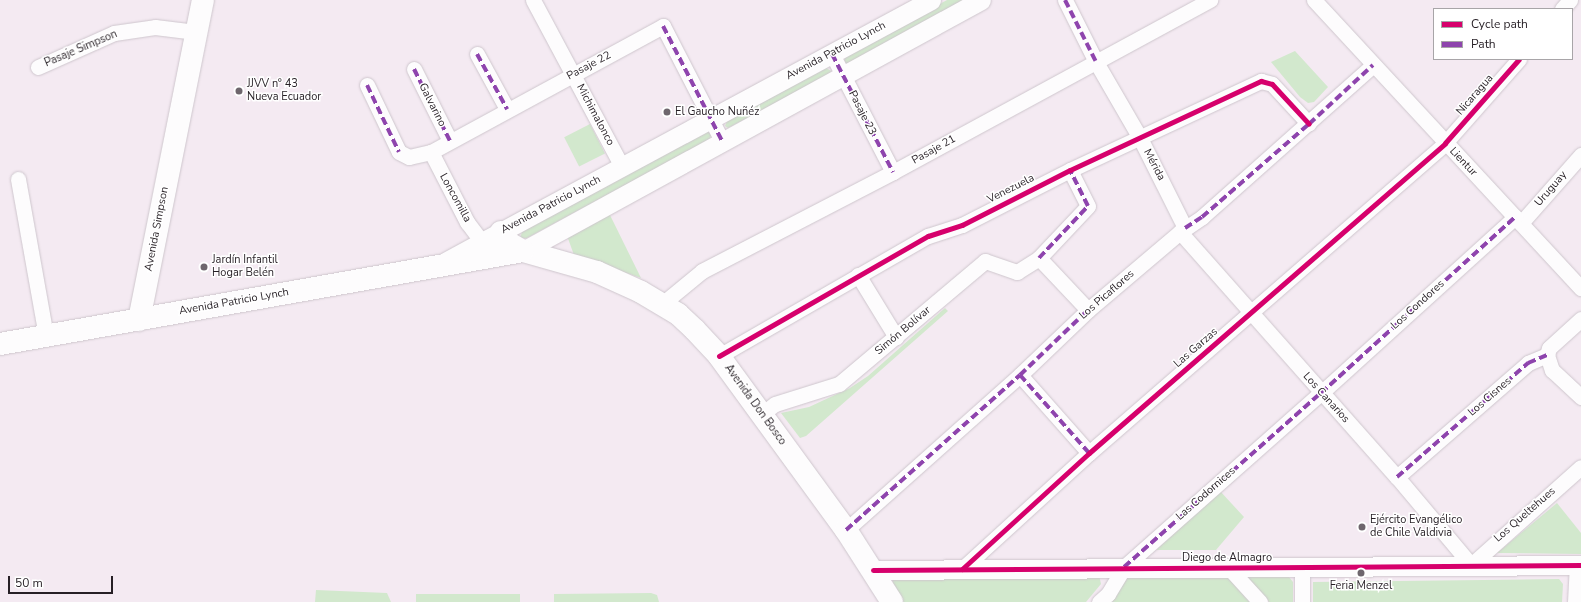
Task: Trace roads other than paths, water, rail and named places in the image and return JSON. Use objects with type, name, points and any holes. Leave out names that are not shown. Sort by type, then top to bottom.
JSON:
[{"type":"main road","name":"Avenida Simpson","points":[[139,320],[203,0]]},
{"type":"main road","name":"Avenida Don Bosco","points":[[501,232],[509,243],[524,251],[597,272],[662,304],[678,314],[718,356],[762,414],[846,530],[873,570],[892,602]]},
{"type":"main road","name":"Avenida Don Bosco","points":[[438,266],[524,251]]},
{"type":"main road","name":"Avenida Patricio Lynch","points":[[139,320],[438,266]]},
{"type":"main road","points":[[0,344],[139,320]]},
{"type":"street","name":"Michimalonco","points":[[533,0],[622,167]]},
{"type":"street","name":"Avenida Patricio Lynch","points":[[438,266],[931,0]]},
{"type":"street","points":[[524,251],[981,0]]},
{"type":"street","name":"Mérida","points":[[1065,0],[1096,62],[1140,138],[1182,230]]},
{"type":"street","name":"Pasaje 21","points":[[662,304],[702,271],[893,172],[1210,0]]},
{"type":"street","name":"Lientur","points":[[1314,0],[1581,288]]},
{"type":"street","points":[[1563,8],[1570,0]]},
{"type":"street","name":"Pasaje 22","points":[[366,85],[399,152],[409,157],[431,152],[507,109],[663,26],[722,141]]},
{"type":"street","name":"Pasaje Simpson","points":[[38,67],[114,33],[155,28],[196,32]]},
{"type":"street","points":[[477,54],[507,109]]},
{"type":"street","name":"Pasaje 23","points":[[832,54],[893,172]]},
{"type":"street","name":"Nicaragua","points":[[1445,143],[1518,60]]},
{"type":"street","name":"Los Picaflores","points":[[846,530],[1020,375],[1088,310],[1182,230],[1202,217],[1309,124],[1373,65]]},
{"type":"street","name":"Galvarino","points":[[414,69],[450,141]]},
{"type":"street","name":"Venezuela","points":[[718,356],[928,236],[962,225],[1070,170],[1261,81],[1272,84],[1309,124]]},
{"type":"street","name":"Las Garzas","points":[[962,569],[1090,453],[1445,143]]},
{"type":"street","name":"Loncomilla","points":[[431,152],[468,222],[482,242]]},
{"type":"street","name":"Uruguay","points":[[1518,220],[1581,155]]},
{"type":"street","name":"Simón Bolívar","points":[[762,414],[775,404],[839,384],[985,261],[1017,272],[1039,258],[1088,206],[1070,170]]},
{"type":"street","points":[[18,179],[46,336]]},
{"type":"street","name":"Los Condores","points":[[1321,393],[1518,220]]},
{"type":"street","name":"Los Canarios","points":[[1182,230],[1251,314],[1397,477],[1471,565]]},
{"type":"street","points":[[1039,258],[1088,310]]},
{"type":"street","points":[[858,275],[896,337]]},
{"type":"street","points":[[1581,319],[1549,348],[1547,355],[1552,370],[1581,397]]},
{"type":"street","name":"Los Cisnes","points":[[1397,477],[1528,363],[1547,355]]},
{"type":"street","points":[[1020,375],[1090,453]]},
{"type":"street","name":"Las Codornices","points":[[1099,602],[1108,594],[1124,567],[1321,393]]},
{"type":"street","name":"Los Queltehues","points":[[1471,565],[1581,467]]},
{"type":"street","points":[[1575,602],[1579,565]]},
{"type":"street","name":"Diego de Almagro","points":[[873,570],[1124,567],[1302,568],[1579,565]]},
{"type":"street","points":[[1230,568],[1260,602]]},
{"type":"street","points":[[1302,568],[1302,602]]},
{"type":"place","name":"JJVV n° 43 Nueva Ecuador","points":[[239,91]]},
{"type":"place","name":"El Gaucho Nuñéz","points":[[667,112]]},
{"type":"place","name":"Jardín Infantil Hogar Belén","points":[[204,267]]},
{"type":"place","name":"Ejército Evangélico de Chile Valdivia","points":[[1362,527]]},
{"type":"place","name":"Feria Menzel","points":[[1361,573]]}]
